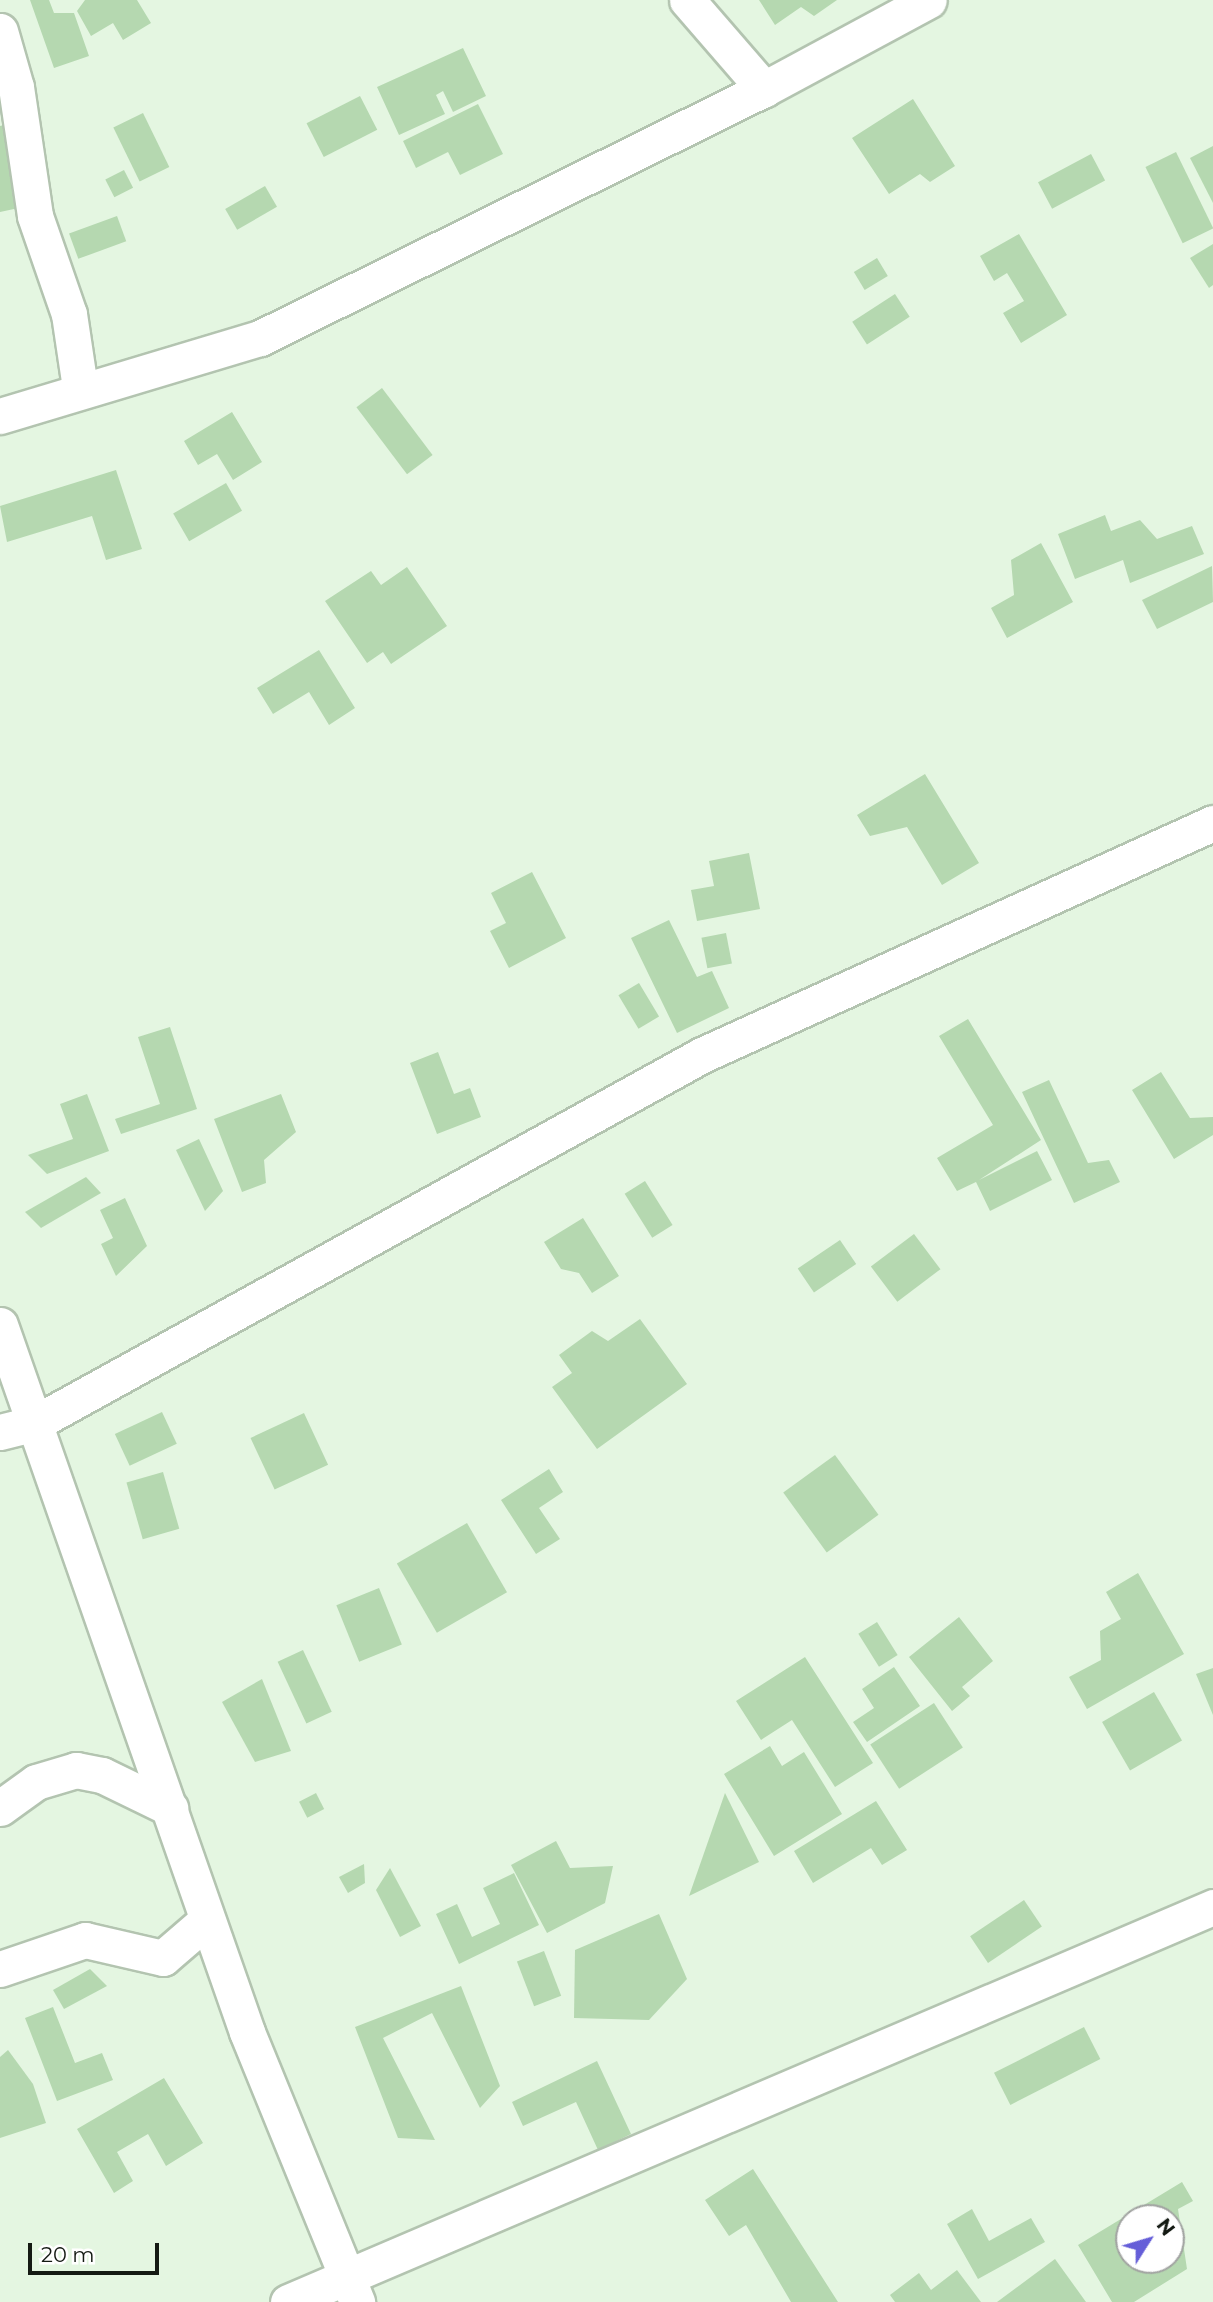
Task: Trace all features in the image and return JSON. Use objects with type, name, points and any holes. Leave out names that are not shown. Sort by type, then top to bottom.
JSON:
[{"type":"street","points":[[687,0],[764,89]]},
{"type":"street","points":[[0,416],[80,388],[260,338],[764,89],[929,0]]},
{"type":"street","points":[[0,31],[16,88],[35,216],[69,314],[80,388]]},
{"type":"street","points":[[17,1428],[702,1055],[1213,823]]},
{"type":"street","points":[[0,1325],[17,1428],[170,1808],[206,1921],[352,2291]]},
{"type":"street","points":[[0,1808],[36,1782],[76,1770],[102,1775],[170,1808]]},
{"type":"street","points":[[288,2302],[352,2291],[1213,1907]]},
{"type":"street","points":[[0,1969],[85,1940],[163,1958],[206,1921]]},
{"type":"building","points":[[30,0],[49,0],[54,13],[74,13],[89,56],[54,68]]},
{"type":"building","points":[[85,0],[137,0],[151,23],[123,40],[113,23],[91,36],[77,11]]},
{"type":"building","points":[[759,0],[837,0],[814,16],[801,7],[775,25]]},
{"type":"building","points":[[463,48],[486,96],[453,112],[443,91],[436,95],[445,114],[399,135],[377,87]]},
{"type":"building","points":[[360,96],[377,130],[324,157],[307,123]]},
{"type":"building","points":[[913,99],[955,166],[930,182],[920,174],[889,194],[852,138]]},
{"type":"building","points":[[478,104],[503,154],[460,175],[448,152],[416,168],[403,141]]},
{"type":"building","points":[[143,113],[169,167],[140,181],[113,127]]},
{"type":"building","points":[[8,124],[28,206],[0,212],[0,126]]},
{"type":"building","points":[[1213,146],[1213,203],[1190,158]]},
{"type":"building","points":[[1176,152],[1213,228],[1183,243],[1145,167]]},
{"type":"building","points":[[1091,154],[1105,180],[1052,209],[1038,182]]},
{"type":"building","points":[[124,170],[133,188],[114,197],[105,180]]},
{"type":"building","points":[[265,186],[277,207],[237,230],[225,209]]},
{"type":"building","points":[[117,216],[126,241],[78,259],[69,233]]},
{"type":"building","points":[[1019,234],[1067,315],[1021,343],[1003,313],[1024,301],[1007,273],[994,281],[980,256]]},
{"type":"building","points":[[1213,244],[1213,285],[1209,288],[1190,258]]},
{"type":"building","points":[[877,258],[888,276],[865,290],[854,272]]},
{"type":"building","points":[[895,294],[910,317],[867,344],[852,322]]},
{"type":"building","points":[[382,388],[433,455],[407,474],[356,407]]},
{"type":"building","points":[[232,412],[262,462],[233,480],[217,454],[198,465],[184,441]]},
{"type":"building","points":[[116,470],[142,549],[106,560],[92,516],[7,542],[0,506]]},
{"type":"building","points":[[226,483],[242,511],[189,541],[173,514]]},
{"type":"building","points":[[1105,515],[1111,531],[1140,520],[1157,539],[1192,526],[1204,554],[1130,583],[1123,560],[1075,579],[1058,534]]},
{"type":"building","points":[[1041,543],[1073,602],[1007,638],[991,608],[1014,595],[1011,560]]},
{"type":"building","points":[[1212,566],[1213,602],[1157,629],[1142,600]]},
{"type":"building","points":[[407,567],[447,626],[391,664],[383,652],[367,663],[325,601],[371,571],[381,585]]},
{"type":"building","points":[[319,650],[355,708],[329,725],[309,692],[273,714],[257,688]]},
{"type":"building","points":[[925,774],[979,863],[942,885],[907,827],[870,836],[857,815]]},
{"type":"building","points":[[749,853],[760,909],[697,921],[691,890],[714,886],[709,861]]},
{"type":"building","points":[[532,872],[566,938],[509,968],[490,931],[506,923],[491,893]]},
{"type":"building","points":[[669,920],[697,977],[712,971],[729,1008],[677,1033],[631,938]]},
{"type":"building","points":[[726,933],[732,963],[707,968],[701,938]]},
{"type":"building","points":[[639,983],[659,1016],[639,1029],[618,995]]},
{"type":"building","points":[[968,1019],[1041,1140],[979,1180],[1037,1151],[1052,1180],[990,1211],[976,1182],[957,1191],[937,1158],[993,1125],[939,1036]]},
{"type":"building","points":[[170,1027],[197,1109],[121,1134],[115,1119],[160,1104],[138,1037]]},
{"type":"building","points":[[438,1052],[454,1094],[470,1088],[481,1117],[437,1134],[410,1063]]},
{"type":"building","points":[[1161,1072],[1190,1118],[1213,1117],[1213,1135],[1174,1159],[1132,1090]]},
{"type":"building","points":[[1049,1080],[1088,1163],[1109,1160],[1120,1182],[1074,1203],[1022,1092]]},
{"type":"building","points":[[87,1094],[109,1151],[47,1174],[28,1155],[73,1139],[60,1104]]},
{"type":"building","points":[[281,1094],[296,1132],[264,1160],[266,1183],[242,1192],[214,1119]]},
{"type":"building","points":[[199,1139],[223,1191],[205,1211],[176,1150]]},
{"type":"building","points":[[86,1177],[101,1193],[41,1228],[25,1212]]},
{"type":"building","points":[[645,1181],[673,1225],[652,1238],[625,1194]]},
{"type":"building","points":[[125,1198],[147,1246],[116,1276],[101,1244],[113,1238],[100,1210]]},
{"type":"building","points":[[583,1218],[619,1276],[592,1293],[579,1273],[561,1269],[544,1242]]},
{"type":"building","points":[[914,1234],[940,1269],[897,1302],[871,1266]]},
{"type":"building","points":[[840,1240],[856,1264],[814,1293],[798,1269]]},
{"type":"building","points":[[640,1319],[687,1384],[597,1449],[552,1387],[572,1373],[559,1355],[592,1331],[608,1341]]},
{"type":"building","points":[[162,1412],[177,1444],[130,1466],[115,1434]]},
{"type":"building","points":[[304,1413],[328,1465],[275,1490],[251,1438]]},
{"type":"building","points":[[835,1455],[878,1515],[827,1552],[783,1493]]},
{"type":"building","points":[[549,1469],[563,1492],[539,1508],[560,1539],[536,1554],[501,1500]]},
{"type":"building","points":[[163,1472],[179,1529],[143,1539],[126,1482]]},
{"type":"building","points":[[467,1523],[507,1592],[437,1633],[397,1564]]},
{"type":"building","points":[[1138,1573],[1184,1654],[1087,1709],[1069,1677],[1101,1660],[1100,1631],[1121,1619],[1106,1592]]},
{"type":"building","points":[[379,1588],[402,1645],[359,1662],[336,1605]]},
{"type":"building","points":[[959,1617],[993,1661],[962,1687],[970,1696],[952,1711],[909,1657]]},
{"type":"building","points":[[877,1622],[898,1655],[879,1667],[858,1634]]},
{"type":"building","points":[[303,1650],[332,1712],[306,1723],[278,1662]]},
{"type":"building","points":[[805,1657],[873,1763],[835,1787],[792,1720],[761,1740],[736,1701]]},
{"type":"building","points":[[894,1667],[920,1706],[867,1742],[853,1722],[874,1708],[862,1689]]},
{"type":"building","points":[[1213,1668],[1213,1715],[1196,1674]]},
{"type":"building","points":[[262,1679],[291,1751],[255,1762],[222,1702]]},
{"type":"building","points":[[1154,1692],[1182,1740],[1130,1770],[1102,1722]]},
{"type":"building","points":[[934,1703],[963,1747],[899,1789],[870,1744]]},
{"type":"building","points":[[770,1746],[782,1766],[804,1752],[842,1814],[774,1856],[724,1774]]},
{"type":"building","points":[[316,1793],[324,1809],[307,1818],[299,1802]]},
{"type":"building","points":[[725,1793],[759,1862],[689,1896]]},
{"type":"building","points":[[876,1801],[907,1850],[882,1865],[871,1848],[813,1883],[794,1851]]},
{"type":"building","points":[[556,1841],[570,1868],[613,1866],[605,1903],[547,1933],[511,1865]]},
{"type":"building","points":[[364,1864],[365,1883],[348,1893],[339,1877]]},
{"type":"building","points":[[390,1868],[421,1926],[400,1937],[376,1890]]},
{"type":"building","points":[[514,1873],[539,1925],[459,1964],[436,1914],[457,1904],[472,1937],[500,1924],[483,1888]]},
{"type":"building","points":[[1024,1900],[1042,1927],[988,1963],[970,1936]]},
{"type":"building","points":[[659,1914],[687,1979],[649,2020],[574,2018],[575,1950]]},
{"type":"building","points":[[544,1951],[561,1996],[534,2006],[517,1961]]},
{"type":"building","points":[[90,1969],[107,1986],[64,2009],[53,1990]]},
{"type":"building","points":[[461,1986],[500,2086],[480,2108],[432,2013],[383,2038],[435,2140],[398,2138],[355,2027]]},
{"type":"building","points":[[53,2007],[75,2063],[102,2053],[113,2080],[57,2101],[25,2018]]},
{"type":"building","points":[[1084,2027],[1100,2059],[1010,2105],[994,2073]]},
{"type":"building","points":[[8,2050],[33,2084],[46,2123],[0,2138],[0,2057]]},
{"type":"building","points":[[597,2061],[631,2134],[598,2150],[576,2102],[523,2126],[512,2102]]},
{"type":"building","points":[[164,2078],[203,2143],[166,2166],[148,2134],[117,2152],[133,2181],[114,2193],[77,2129]]},
{"type":"building","points":[[753,2169],[838,2302],[791,2302],[746,2225],[729,2236],[705,2200]]},
{"type":"building","points":[[1182,2182],[1193,2201],[1185,2205],[1146,2204]]},
{"type":"building","points":[[972,2209],[989,2241],[1031,2218],[1045,2242],[978,2279],[947,2224]]},
{"type":"building","points":[[1115,2223],[1115,2274],[1179,2274],[1134,2302],[1112,2302],[1078,2245]]},
{"type":"building","points":[[1055,2259],[1086,2302],[997,2302]]},
{"type":"building","points":[[957,2270],[981,2302],[895,2302],[890,2295],[919,2273],[931,2290]]}]
